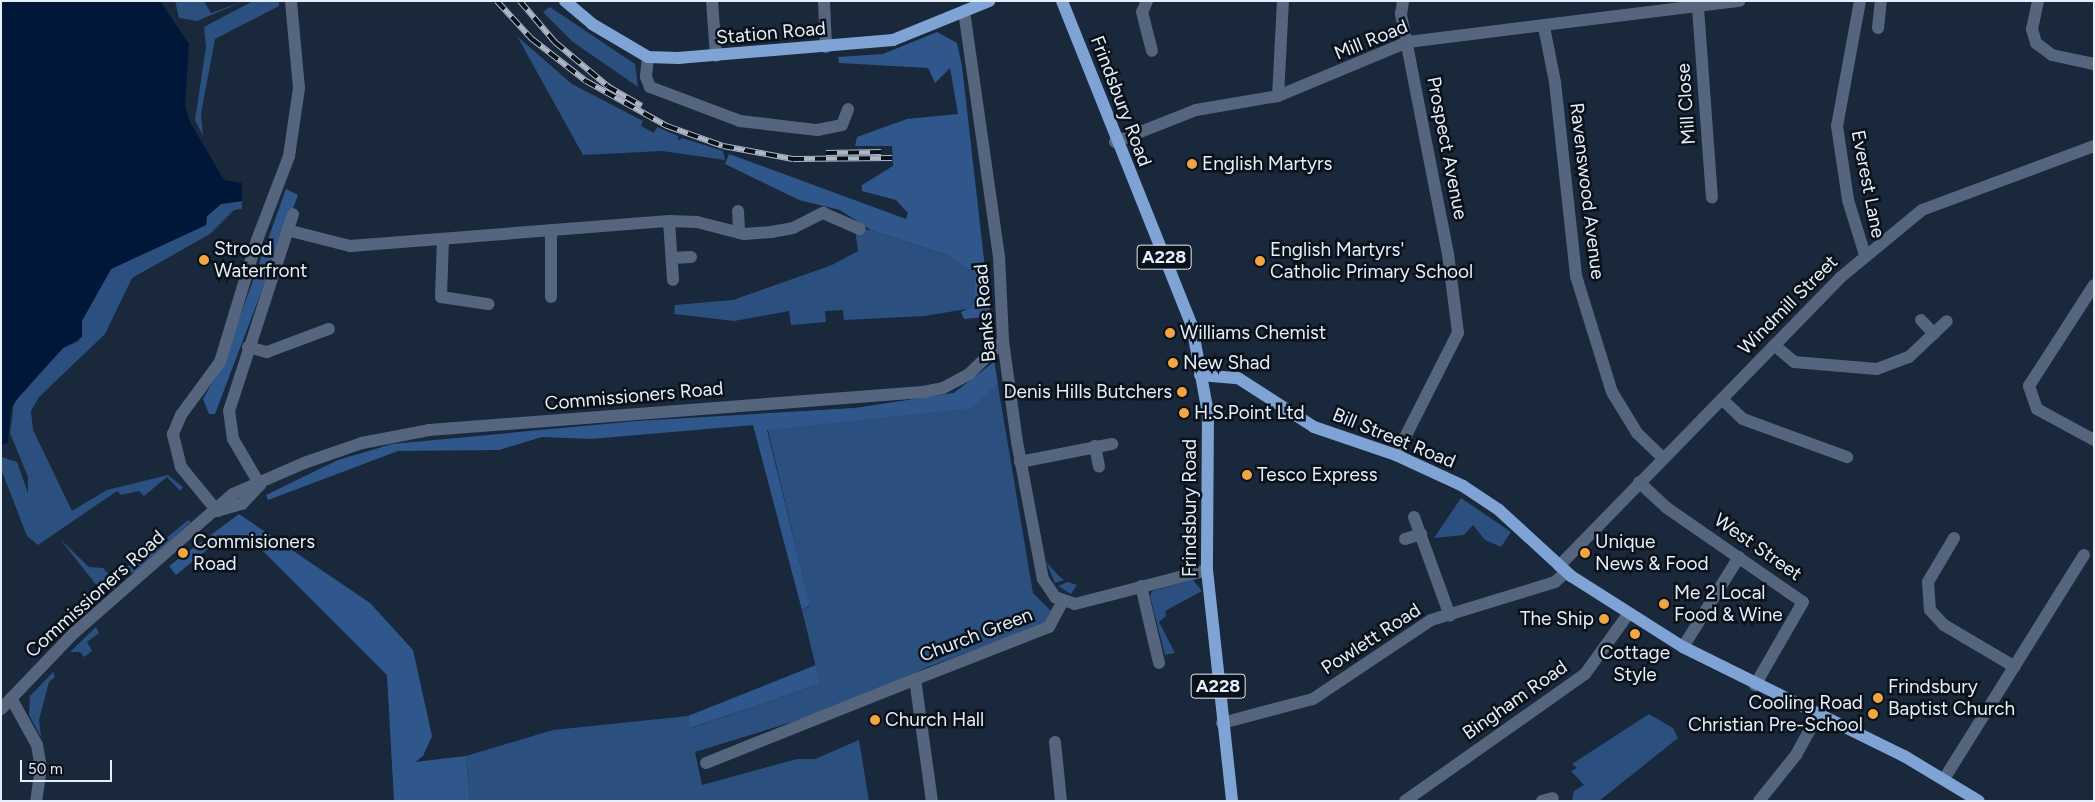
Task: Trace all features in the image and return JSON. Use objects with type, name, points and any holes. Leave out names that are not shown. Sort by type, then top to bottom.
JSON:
[{"type":"main road","points":[[565,1],[592,24],[648,57]]},
{"type":"main road","name":"Station Road","points":[[648,57],[716,56],[894,40],[989,1]]},
{"type":"main road","name":"Frindsbury Road","points":[[1062,1],[1115,142],[1187,309],[1208,413],[1208,570],[1222,723],[1232,801]]},
{"type":"main road","name":"Bill Street Road","points":[[1200,375],[1238,378],[1314,427],[1396,455],[1463,486],[1499,510],[1562,569],[1683,647],[1944,779],[1979,801]]},
{"type":"street","points":[[217,511],[181,467],[174,448],[174,429],[221,359],[292,143],[299,66],[291,1]]},
{"type":"street","points":[[712,1],[716,56]]},
{"type":"street","points":[[824,1],[826,47]]},
{"type":"street","points":[[1148,1],[1142,12],[1152,51]]},
{"type":"street","points":[[1278,96],[1283,1]]},
{"type":"street","name":"Prospect Avenue","points":[[1396,455],[1458,333],[1448,254],[1408,42],[1400,14],[1403,1]]},
{"type":"street","name":"Mill Road","points":[[1115,142],[1196,110],[1278,96],[1408,42],[1500,28],[1544,27],[1698,8],[1739,1]]},
{"type":"street","name":"Everest Lane","points":[[1860,1],[1837,126],[1848,200],[1865,255]]},
{"type":"street","points":[[1878,28],[1882,1]]},
{"type":"street","points":[[2038,1],[2032,29],[2036,43],[2052,55],[2094,64]]},
{"type":"street","name":"Mill Close","points":[[1698,8],[1712,197]]},
{"type":"street","name":"Banks Road","points":[[964,11],[999,256],[1003,341],[1020,462],[1041,575],[1063,601]]},
{"type":"street","name":"Ravenswood Avenue","points":[[1544,27],[1555,82],[1576,276],[1612,392],[1633,427],[1663,458]]},
{"type":"street","points":[[648,57],[648,85],[703,110],[786,129],[846,129],[848,109]]},
{"type":"street","name":"Windmill Street","points":[[1562,569],[1639,482],[1865,255],[1922,210],[2094,146]]},
{"type":"street","points":[[738,211],[739,233]]},
{"type":"street","points":[[288,230],[348,246],[669,221],[697,222],[739,233],[793,228],[824,213],[860,228]]},
{"type":"street","points":[[260,485],[236,446],[230,424],[232,398],[293,214]]},
{"type":"street","points":[[669,221],[673,280]]},
{"type":"street","points":[[551,230],[551,297]]},
{"type":"street","points":[[443,239],[441,298],[488,304]]},
{"type":"street","points":[[672,258],[691,257]]},
{"type":"street","points":[[2094,284],[2030,380],[2029,392],[2037,409],[2094,440]]},
{"type":"street","points":[[1921,320],[1934,334]]},
{"type":"street","points":[[1774,345],[1794,362],[1874,369],[1906,359],[1947,321]]},
{"type":"street","points":[[248,348],[267,352],[329,329]]},
{"type":"street","name":"Commissioners Road","points":[[1,709],[74,634],[217,511],[235,493],[260,485],[304,463],[392,435],[943,388],[969,374],[1003,341]]},
{"type":"street","points":[[1722,399],[1743,419],[1847,457]]},
{"type":"street","points":[[1020,462],[1112,444]]},
{"type":"street","points":[[1095,446],[1099,467]]},
{"type":"street","name":"West Street","points":[[1639,482],[1665,506],[1803,603],[1760,687]]},
{"type":"street","points":[[1414,517],[1450,616]]},
{"type":"street","points":[[1405,540],[1421,534]]},
{"type":"street","points":[[1954,538],[1928,582],[1930,610],[1944,624],[2015,667]]},
{"type":"street","points":[[1944,779],[2084,555]]},
{"type":"street","points":[[1683,647],[1739,557]]},
{"type":"street","name":"Powlett Road","points":[[1222,723],[1313,699],[1401,638],[1431,620],[1450,616],[1555,582],[1562,569]]},
{"type":"street","points":[[1063,601],[1086,602],[1141,586],[1208,570]]},
{"type":"street","points":[[1141,586],[1159,663]]},
{"type":"street","name":"Church Green","points":[[706,763],[1049,627],[1063,601]]},
{"type":"street","name":"Bingham Road","points":[[1405,801],[1586,674],[1629,613]]},
{"type":"street","points":[[916,679],[932,801]]},
{"type":"street","points":[[11,698],[38,745],[41,767],[36,801]]},
{"type":"street","points":[[1759,801],[1796,755],[1818,715]]},
{"type":"street","points":[[1055,742],[1062,801]]},
{"type":"shaded area","points":[[1,1],[160,1],[189,44],[185,106],[190,122],[224,180],[242,183],[242,201],[221,204],[207,216],[206,225],[111,269],[82,321],[82,337],[63,348],[19,396],[11,409],[8,443],[1,445]]},
{"type":"shaded area","points":[[175,1],[204,1],[211,13],[242,2],[197,21],[179,18]]},
{"type":"shaded area","points":[[253,1],[279,1],[279,6],[215,39],[201,114],[203,136],[195,120],[206,47],[204,27]]},
{"type":"shaded area","points":[[550,7],[635,64],[638,87],[573,42],[543,12]]},
{"type":"shaded area","points":[[937,32],[957,43],[962,66],[990,312],[984,317],[964,319],[961,312],[972,307],[975,274],[948,255],[871,230],[840,210],[799,200],[725,164],[729,154],[906,219],[908,213],[896,200],[862,191],[862,185],[893,166],[892,146],[855,146],[857,137],[907,119],[958,114],[950,68],[935,83],[928,68],[839,63],[838,57],[883,54]]},
{"type":"shaded area","points":[[517,36],[572,84],[643,121],[641,126],[654,133],[657,127],[678,136],[678,141],[682,138],[723,151],[725,160],[662,151],[583,155]]},
{"type":"shaded area","points":[[286,189],[298,195],[215,414],[209,414],[203,399],[222,366]]},
{"type":"shaded area","points":[[242,201],[242,209],[234,210],[210,234],[132,278],[105,334],[39,397],[31,411],[33,430],[72,511],[107,490],[168,475],[183,487],[180,491],[167,477],[144,496],[139,491],[121,495],[117,491],[38,545],[27,536],[1,469],[1,457],[17,462],[28,493],[28,477],[10,433],[14,403],[63,348],[79,341],[81,321],[111,269],[206,225],[207,216],[221,204]]},
{"type":"shaded area","points":[[855,229],[871,230],[948,255],[975,274],[972,308],[925,316],[844,320],[843,310],[825,311],[826,322],[791,325],[789,311],[734,321],[674,314],[675,305],[733,300],[832,265],[858,251]]},
{"type":"shaded area","points":[[994,362],[1033,593],[1051,611],[1045,623],[928,667],[834,709],[695,752],[702,785],[797,759],[815,759],[859,740],[869,801],[470,801],[466,756],[553,730],[688,716],[691,728],[820,684],[802,610],[810,606],[764,414],[856,408],[954,393]]},
{"type":"shaded area","points":[[994,362],[998,383],[972,408],[767,430],[810,605],[802,610],[753,425],[591,439],[542,437],[499,450],[398,451],[268,500],[266,495],[338,460],[392,444],[637,421],[856,408],[954,393]]},
{"type":"shaded area","points":[[1461,498],[1511,532],[1501,547],[1485,540],[1473,525],[1464,535],[1434,538]]},
{"type":"shaded area","points":[[239,514],[370,603],[413,650],[432,736],[423,756],[415,762],[466,756],[470,801],[394,801],[387,675],[247,535],[225,535],[176,575],[169,566]]},
{"type":"shaded area","points":[[188,520],[191,522],[135,573],[127,572],[125,567],[136,563]]},
{"type":"shaded area","points":[[60,539],[89,567],[103,568],[116,582],[115,588],[105,596]]},
{"type":"shaded area","points":[[1046,562],[1059,576],[1064,580],[1055,583]]},
{"type":"shaded area","points":[[1193,580],[1202,591],[1165,611],[1166,616],[1159,622],[1175,653],[1165,655],[1150,596],[1152,591]]},
{"type":"shaded area","points":[[1068,582],[1077,585],[1071,594],[1058,586]]},
{"type":"shaded area","points":[[96,627],[99,633],[87,642],[92,651],[84,657],[80,652],[70,652]]},
{"type":"shaded area","points":[[816,665],[820,684],[690,728],[688,716]]},
{"type":"shaded area","points":[[53,672],[55,677],[49,682],[39,720],[41,737],[29,715],[30,696]]},
{"type":"shaded area","points":[[1649,714],[1673,728],[1678,738],[1599,801],[1572,801],[1574,791],[1584,785],[1571,771],[1577,768],[1572,764]]},
{"type":"railway","points":[[497,1],[532,39],[586,81],[667,126],[723,146],[793,159],[892,158]]},
{"type":"railway","points":[[520,1],[555,42],[610,88]]},
{"type":"railway","points":[[607,86],[642,106]]},
{"type":"railway","points":[[826,153],[881,152]]},
{"type":"place","name":"English Martyrs","points":[[1192,164]]},
{"type":"place","name":"Strood Waterfront","points":[[204,260]]},
{"type":"place","name":"English Martyrs' Catholic Primary School","points":[[1260,261]]},
{"type":"place","name":"Williams Chemist","points":[[1170,333]]},
{"type":"place","name":"New Shad","points":[[1173,363]]},
{"type":"place","name":"Denis Hills Butchers","points":[[1182,392]]},
{"type":"place","name":"H.S.Point Ltd","points":[[1184,413]]},
{"type":"place","name":"Tesco Express","points":[[1247,475]]},
{"type":"place","name":"Commisioners Road","points":[[183,553]]},
{"type":"place","name":"Unique News & Food","points":[[1585,553]]},
{"type":"place","name":"Me 2 Local Food & Wine","points":[[1664,604]]},
{"type":"place","name":"The Ship","points":[[1604,619]]},
{"type":"place","name":"Cottage Style","points":[[1635,634]]},
{"type":"place","name":"Frindsbury Baptist Church","points":[[1878,698]]},
{"type":"place","name":"Cooling Road Christian Pre-School","points":[[1873,714]]},
{"type":"place","name":"Church Hall","points":[[875,720]]}]
